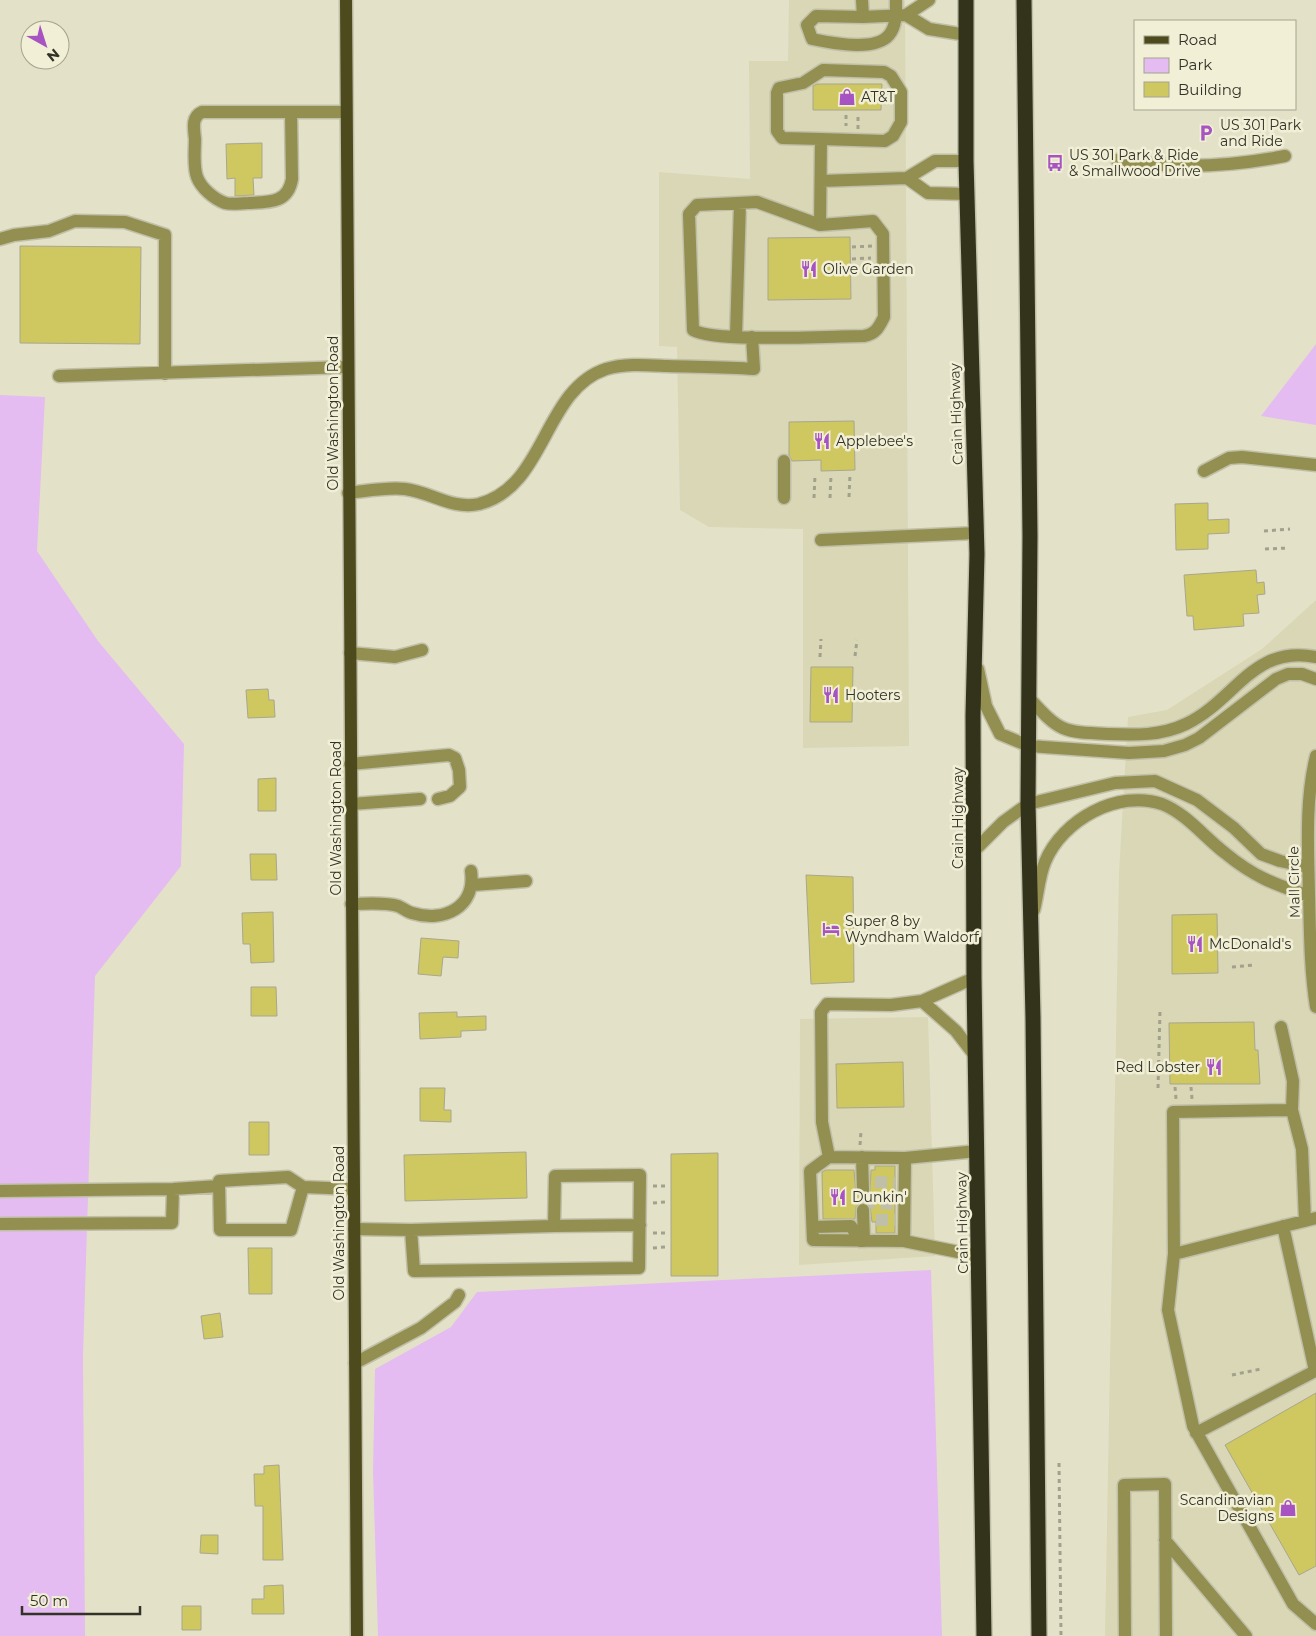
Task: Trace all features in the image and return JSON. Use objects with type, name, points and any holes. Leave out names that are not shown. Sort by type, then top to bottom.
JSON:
[{"type":"highway","name":"Crain Highway","points":[[966,0],[966,161],[976,533],[974,978],[984,1636]]},
{"type":"highway","points":[[1024,0],[1030,536],[1028,804],[1039,1636]]},
{"type":"main road","name":"Old Washington Road","points":[[346,0],[357,1636]]},
{"type":"street","points":[[862,0],[863,17]]},
{"type":"street","points":[[896,0],[901,15],[929,29],[967,35]]},
{"type":"street","points":[[901,15],[890,34],[878,43],[861,45],[830,43],[812,39],[807,26],[816,16],[863,17],[901,15],[929,0]]},
{"type":"street","points":[[822,70],[884,72],[895,80],[901,92],[901,122],[893,136],[885,141],[821,138],[782,138],[777,131],[777,93],[779,88],[803,83],[822,70]]},
{"type":"street","points":[[291,112],[292,179],[290,190],[284,197],[274,202],[227,203],[216,198],[204,187],[196,176],[194,122],[202,112],[291,112],[346,112]]},
{"type":"street","points":[[820,225],[821,138]]},
{"type":"street","points":[[1117,160],[1154,166],[1202,165],[1257,162],[1286,156]]},
{"type":"street","points":[[820,181],[907,178],[935,161],[966,161]]},
{"type":"street","points":[[907,178],[928,193],[967,194]]},
{"type":"street","points":[[757,202],[820,225],[873,221],[883,234],[884,317],[872,335],[752,337],[699,334],[693,330],[689,214],[697,205],[740,203],[757,202]]},
{"type":"street","points":[[736,336],[740,203]]},
{"type":"street","points":[[0,239],[14,235],[49,231],[75,221],[125,222],[165,235],[165,374]]},
{"type":"street","points":[[348,493],[408,490],[448,502],[469,505],[490,499],[509,487],[529,464],[568,396],[584,380],[615,366],[754,369],[752,337]]},
{"type":"street","points":[[59,376],[348,367]]},
{"type":"street","points":[[1204,471],[1230,458],[1242,457],[1316,465]]},
{"type":"street","points":[[784,461],[784,498]]},
{"type":"street","points":[[821,540],[976,533]]},
{"type":"street","points":[[350,653],[395,657],[422,650]]},
{"type":"street","points":[[1029,698],[1047,718],[1071,733],[1150,735],[1186,725],[1209,710],[1256,667],[1278,657],[1301,654],[1316,657]]},
{"type":"street","points":[[975,657],[986,706],[1000,734],[1029,746],[1129,753],[1164,751],[1185,745],[1199,738],[1276,679],[1288,674],[1302,674],[1316,679]]},
{"type":"street","points":[[350,764],[449,756],[455,758],[459,770],[460,787],[450,796],[438,799]]},
{"type":"street","name":"Mall Circle","points":[[1316,756],[1310,800],[1308,867],[1311,978],[1316,1008]]},
{"type":"street","points":[[974,851],[1003,822],[1028,804],[1115,783],[1155,781],[1197,800],[1234,828],[1260,854],[1280,861],[1308,867]]},
{"type":"street","points":[[351,804],[420,799]]},
{"type":"street","points":[[1031,922],[1045,862],[1056,842],[1076,822],[1119,802],[1162,804],[1186,818],[1224,852],[1266,882],[1309,896]]},
{"type":"street","points":[[351,904],[398,906],[412,913],[442,916],[456,910],[467,899],[473,885],[471,871]]},
{"type":"street","points":[[473,885],[526,881]]},
{"type":"street","points":[[830,1157],[822,1122],[821,1012],[823,1007],[827,1004],[891,1005],[922,1002],[974,978]]},
{"type":"street","points":[[922,1002],[956,1031],[976,1057]]},
{"type":"street","points":[[1174,1254],[1311,1220],[1302,1149],[1292,1110],[1293,1081],[1280,1027]]},
{"type":"street","points":[[1292,1110],[1173,1112],[1174,1254],[1168,1310],[1196,1433],[1293,1604],[1315,1620]]},
{"type":"street","points":[[977,1151],[905,1158],[861,1152],[830,1157],[810,1171],[813,1240],[904,1241],[978,1256]]},
{"type":"street","points":[[861,1152],[867,1185]]},
{"type":"street","points":[[904,1241],[899,1220],[900,1183],[905,1158]]},
{"type":"street","points":[[411,1230],[414,1271],[639,1268],[640,1175],[555,1176],[554,1226]]},
{"type":"street","points":[[303,1187],[291,1230],[220,1230],[219,1181],[288,1177],[303,1187],[353,1188]]},
{"type":"street","points":[[0,1191],[173,1189],[219,1186]]},
{"type":"street","points":[[0,1224],[172,1223],[173,1189]]},
{"type":"street","points":[[862,1241],[863,1210]]},
{"type":"street","points":[[354,1229],[411,1230],[640,1225]]},
{"type":"street","points":[[1196,1433],[1316,1371],[1283,1226]]},
{"type":"street","points":[[355,1363],[421,1328],[455,1302],[459,1295]]},
{"type":"street","points":[[1125,1636],[1124,1485],[1165,1484],[1166,1636]]},
{"type":"street","points":[[1165,1540],[1246,1636]]},
{"type":"path","points":[[852,270],[884,269]]},
{"type":"path","points":[[849,497],[850,474]]},
{"type":"path","points":[[814,498],[815,475]]},
{"type":"path","points":[[830,498],[831,475]]},
{"type":"path","points":[[1264,531],[1290,529]]},
{"type":"path","points":[[1265,549],[1288,548]]},
{"type":"path","points":[[820,656],[821,639]]},
{"type":"path","points":[[855,656],[857,640]]},
{"type":"path","points":[[1231,946],[1254,945]]},
{"type":"path","points":[[1232,967],[1254,965]]},
{"type":"path","points":[[1158,1088],[1160,1011]]},
{"type":"path","points":[[861,1131],[861,1152]]},
{"type":"path","points":[[1232,1375],[1261,1369]]},
{"type":"path","points":[[1059,1463],[1060,1636]]},
{"type":"shaded area","points":[[789,0],[905,0],[909,746],[803,748],[803,529],[709,527],[680,510],[677,347],[659,346],[659,172],[750,179],[749,61],[788,61]]},
{"type":"shaded area","points":[[1316,600],[1316,1636],[1105,1636],[1119,873],[1128,717],[1167,710],[1262,649]]},
{"type":"shaded area","points":[[928,1017],[935,1256],[799,1265],[800,1019]]},
{"type":"green space","points":[[1316,344],[1316,425],[1261,416]]},
{"type":"green space","points":[[0,395],[45,397],[37,551],[98,641],[184,744],[181,866],[95,976],[83,1355],[85,1636],[0,1636]]},
{"type":"green space","points":[[931,1270],[942,1636],[378,1636],[373,1471],[375,1369],[451,1327],[477,1292]]},
{"type":"building","name":"AT&T","points":[[817,84],[882,84],[881,110],[813,110],[813,86]]},
{"type":"building","points":[[262,143],[262,178],[253,178],[254,195],[235,196],[235,178],[227,179],[226,144]]},
{"type":"building","name":"Olive Garden","points":[[850,237],[851,299],[768,300],[768,238]]},
{"type":"building","points":[[20,246],[141,247],[140,344],[20,343]]},
{"type":"building","name":"Applebee's","points":[[854,421],[855,470],[821,471],[821,460],[792,461],[789,455],[789,422]]},
{"type":"building","points":[[1208,503],[1208,520],[1229,519],[1229,533],[1208,534],[1208,549],[1176,550],[1175,504]]},
{"type":"building","points":[[1256,570],[1257,583],[1264,582],[1265,594],[1257,595],[1259,613],[1243,614],[1244,626],[1194,630],[1193,616],[1187,616],[1184,575]]},
{"type":"building","name":"Hooters","points":[[811,667],[853,667],[852,722],[810,722]]},
{"type":"building","points":[[268,689],[269,700],[274,700],[275,717],[248,718],[246,690]]},
{"type":"building","points":[[276,778],[276,811],[258,811],[258,779]]},
{"type":"building","points":[[250,854],[276,854],[277,880],[251,880]]},
{"type":"building","name":"Super 8 by Wyndham Waldorf","points":[[806,875],[853,877],[854,982],[811,984]]},
{"type":"building","points":[[273,912],[274,962],[251,963],[250,944],[243,944],[242,913]]},
{"type":"building","name":"McDonald's","points":[[1217,914],[1218,973],[1172,974],[1172,915]]},
{"type":"building","points":[[421,938],[459,941],[458,958],[443,957],[441,976],[418,974]]},
{"type":"building","points":[[251,987],[276,987],[277,1016],[251,1016]]},
{"type":"building","points":[[457,1012],[457,1017],[486,1016],[486,1030],[461,1031],[461,1037],[420,1039],[419,1013]]},
{"type":"building","name":"Red Lobster","points":[[1254,1022],[1255,1050],[1258,1050],[1260,1084],[1170,1084],[1169,1023]]},
{"type":"building","points":[[903,1062],[904,1107],[837,1108],[836,1064]]},
{"type":"building","points":[[420,1088],[445,1088],[444,1110],[451,1110],[451,1122],[420,1121]]},
{"type":"building","points":[[249,1122],[269,1122],[269,1155],[249,1155]]},
{"type":"building","points":[[526,1152],[527,1198],[405,1201],[404,1155]]},
{"type":"building","points":[[718,1153],[718,1276],[671,1276],[671,1154]]},
{"type":"building","points":[[875,1166],[895,1166],[895,1233],[876,1233],[876,1222],[872,1222],[870,1206],[863,1202],[856,1207],[855,1219],[823,1219],[822,1172],[826,1170],[854,1170],[856,1194],[864,1198],[870,1193],[871,1170],[875,1170]]},
{"type":"building","points":[[248,1248],[272,1248],[272,1294],[249,1294]]},
{"type":"building","points":[[220,1313],[223,1337],[204,1339],[201,1316]]},
{"type":"building","name":"Scandinavian Designs","points":[[1316,1393],[1316,1566],[1299,1575],[1225,1445]]},
{"type":"building","points":[[279,1465],[283,1560],[263,1560],[263,1506],[255,1506],[254,1474],[264,1474],[264,1466]]},
{"type":"building","points":[[201,1535],[218,1535],[218,1554],[200,1553]]},
{"type":"building","points":[[283,1585],[284,1614],[252,1614],[252,1599],[264,1599],[264,1586]]},
{"type":"building","points":[[182,1606],[201,1606],[201,1630],[182,1630]]},
{"type":"tunnel","points":[[875,1182],[895,1183]]},
{"type":"tunnel","points":[[863,1202],[895,1204]]},
{"type":"tunnel","points":[[876,1220],[895,1220]]},
{"type":"place","name":"AT&T","points":[[847,97]]},
{"type":"place","name":"US 301 Park and Ride","points":[[1206,133]]},
{"type":"place","name":"US 301 Park & Ride & Smallwood Drive","points":[[1055,163]]},
{"type":"place","name":"Olive Garden","points":[[809,269]]},
{"type":"place","name":"Applebee's","points":[[822,441]]},
{"type":"place","name":"Hooters","points":[[831,695]]},
{"type":"place","name":"Super 8 by Wyndham Waldorf","points":[[831,929]]},
{"type":"place","name":"McDonald's","points":[[1195,944]]},
{"type":"place","name":"Red Lobster","points":[[1214,1067]]},
{"type":"place","name":"Dunkin'","points":[[838,1197]]},
{"type":"place","name":"Scandinavian Designs","points":[[1288,1508]]}]
